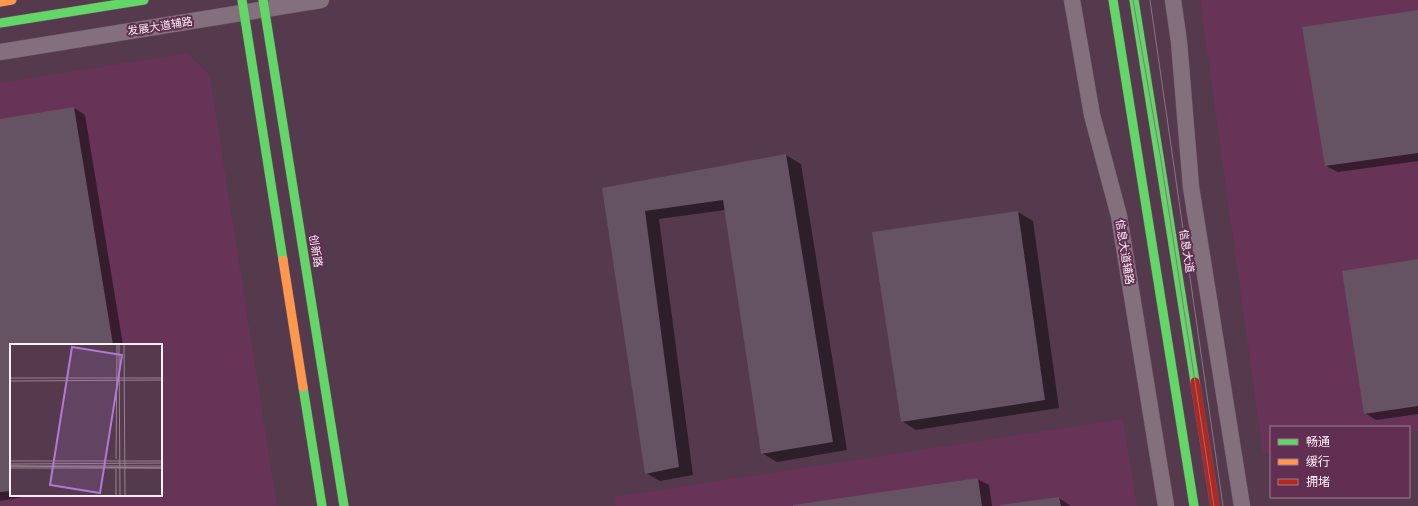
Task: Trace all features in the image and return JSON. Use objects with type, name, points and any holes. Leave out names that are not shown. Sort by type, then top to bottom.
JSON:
[{"type":"street","points":[[0,2],[12,0]]},
{"type":"street","points":[[0,23],[144,0]]},
{"type":"street","name":"发展大道辅路","points":[[0,52],[243,6],[321,0]]},
{"type":"street","name":"信息大道辅路","points":[[1072,0],[1092,115],[1119,216],[1166,506]]},
{"type":"street","points":[[1113,0],[1194,506]]},
{"type":"street","name":"信息大道","points":[[1134,0],[1216,506]]},
{"type":"street","points":[[1173,0],[1179,42],[1191,187],[1242,506]]},
{"type":"street","name":"创新路","points":[[264,4],[344,506]]},
{"type":"street","points":[[243,6],[322,506]]},
{"type":"shaded area","points":[[1200,0],[1418,0],[1418,431],[1410,432],[1410,426],[1270,426],[1270,453],[1263,454]]},
{"type":"shaded area","points":[[187,53],[210,76],[277,506],[0,506],[0,83]]},
{"type":"shaded area","points":[[1123,419],[1137,506],[616,506],[614,497]]},
{"type":"building","points":[[1418,10],[1418,153],[1325,166],[1302,27]]},
{"type":"building","points":[[74,107],[113,344],[10,344],[10,491],[0,492],[0,119]]},
{"type":"building","points":[[786,154],[833,442],[761,454],[723,200],[645,211],[679,467],[645,474],[602,188]]},
{"type":"building","points":[[1018,211],[1045,400],[901,422],[872,232]]},
{"type":"building","points":[[1418,259],[1418,406],[1364,414],[1342,271]]},
{"type":"building","points":[[978,478],[982,506],[793,506],[793,505]]},
{"type":"building","points":[[1059,497],[1061,506],[1000,506],[1000,505]]},
{"type":"tram line","points":[[1133,0],[1161,160],[1214,506]]},
{"type":"tram line","points":[[1150,0],[1223,506]]},
{"type":"traffic: fast","points":[[0,23],[144,0]]},
{"type":"traffic: fast","points":[[242,0],[283,260]]},
{"type":"traffic: fast","points":[[263,0],[344,506]]},
{"type":"traffic: fast","points":[[1113,0],[1194,506]]},
{"type":"traffic: fast","points":[[1134,0],[1195,382]]},
{"type":"traffic: fast","points":[[303,387],[322,506]]},
{"type":"traffic: slow","points":[[0,2],[12,0]]},
{"type":"traffic: slow","points":[[283,260],[303,387]]},
{"type":"traffic: jam","points":[[1195,382],[1215,506]]}]
